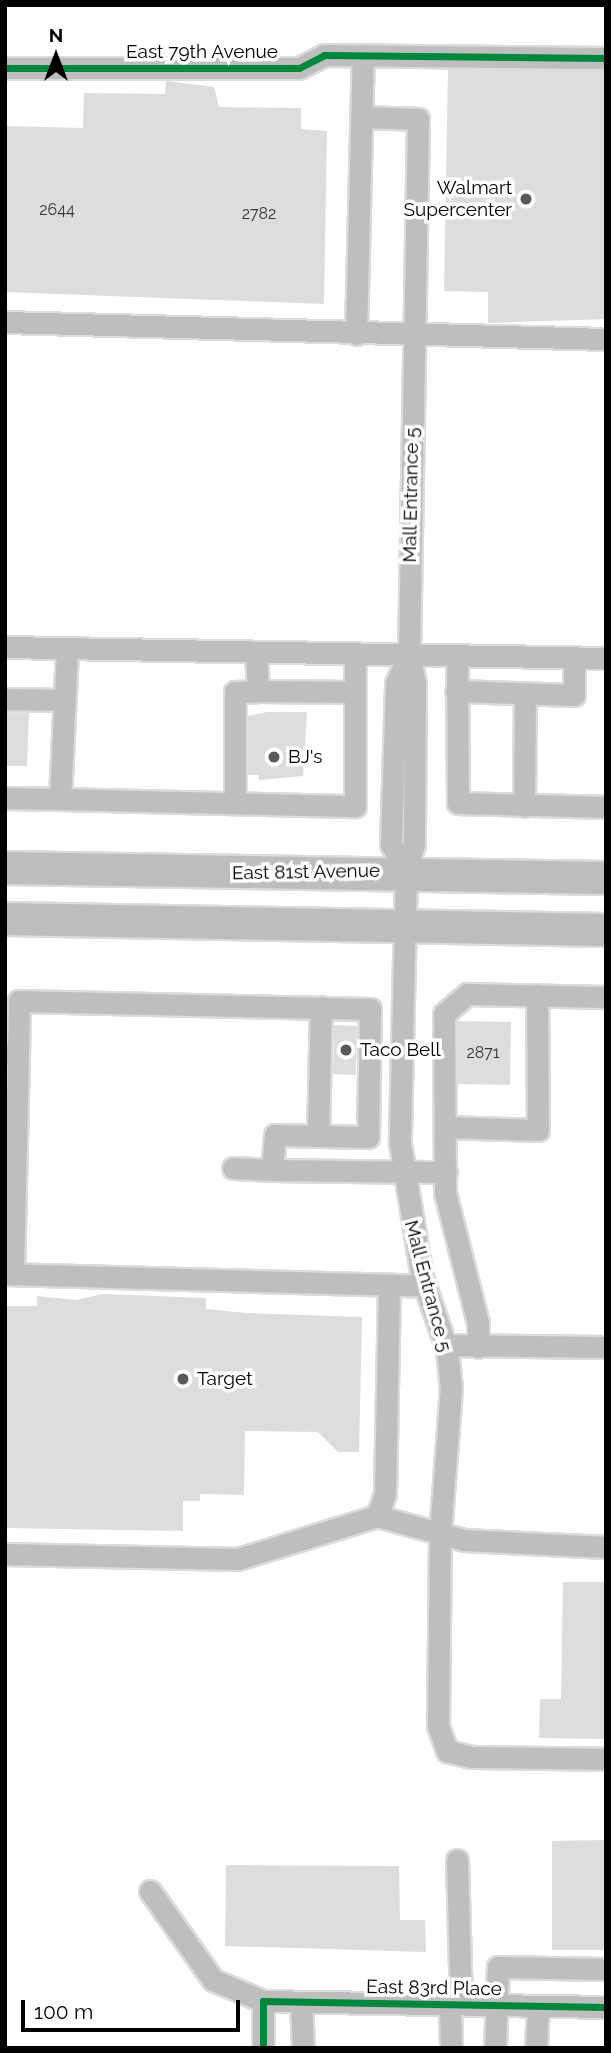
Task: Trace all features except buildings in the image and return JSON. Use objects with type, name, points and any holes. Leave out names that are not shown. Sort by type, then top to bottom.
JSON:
[{"type":"highway","name":"East 81st Avenue","points":[[5,868],[406,870],[606,878]]},
{"type":"highway","points":[[5,919],[606,930]]},
{"type":"street","name":"East 79th Avenue","points":[[5,68],[299,68],[324,55],[606,58]]},
{"type":"street","points":[[356,334],[363,55]]},
{"type":"street","name":"Mall Entrance 5","points":[[362,117],[418,119],[409,655],[396,683],[391,844],[406,870],[402,1171],[425,1286],[445,1345],[451,1388],[440,1535],[438,1726],[447,1751],[606,1759]]},
{"type":"street","points":[[5,322],[413,336],[606,339]]},
{"type":"street","points":[[5,647],[606,658]]},
{"type":"street","points":[[60,799],[66,648]]},
{"type":"street","points":[[256,652],[258,691]]},
{"type":"street","points":[[5,798],[355,806],[355,654]]},
{"type":"street","points":[[457,656],[454,797],[464,805],[606,807]]},
{"type":"street","points":[[456,691],[573,695],[574,657]]},
{"type":"street","points":[[235,803],[235,692],[355,692]]},
{"type":"street","points":[[524,806],[525,693]]},
{"type":"street","points":[[5,699],[64,700]]},
{"type":"street","points":[[478,1347],[476,1311],[449,1220],[445,1127],[448,1004],[467,994],[606,997]]},
{"type":"street","points":[[445,1127],[538,1130],[537,995]]},
{"type":"street","points":[[272,1170],[275,1135],[368,1137],[370,1009],[19,1001],[11,1054],[9,1274],[425,1286]]},
{"type":"street","points":[[318,1136],[321,1007]]},
{"type":"street","points":[[233,1168],[446,1171]]},
{"type":"street","points":[[377,1516],[386,1494],[389,1285]]},
{"type":"street","points":[[445,1345],[606,1347]]},
{"type":"street","points":[[5,1555],[239,1559],[377,1516],[440,1535],[606,1547]]},
{"type":"street","points":[[451,2048],[455,2004],[457,1860]]},
{"type":"street","points":[[150,1891],[213,1980],[263,2001],[263,2048]]},
{"type":"street","points":[[495,2048],[498,1967],[606,1969]]},
{"type":"street","name":"East 83rd Place","points":[[263,2001],[606,2007]]},
{"type":"street","points":[[302,2002],[303,2048]]},
{"type":"street","points":[[536,2048],[538,2006]]},
{"type":"cycle path","points":[[5,68],[299,68],[324,55],[606,58]]},
{"type":"cycle path","points":[[263,2048],[263,2001],[606,2007]]},
{"type":"place","name":"Walmart Supercenter","points":[[526,199]]},
{"type":"place","name":"BJ's","points":[[274,757]]},
{"type":"place","name":"Taco Bell","points":[[346,1050]]},
{"type":"place","name":"Target","points":[[183,1379]]}]
